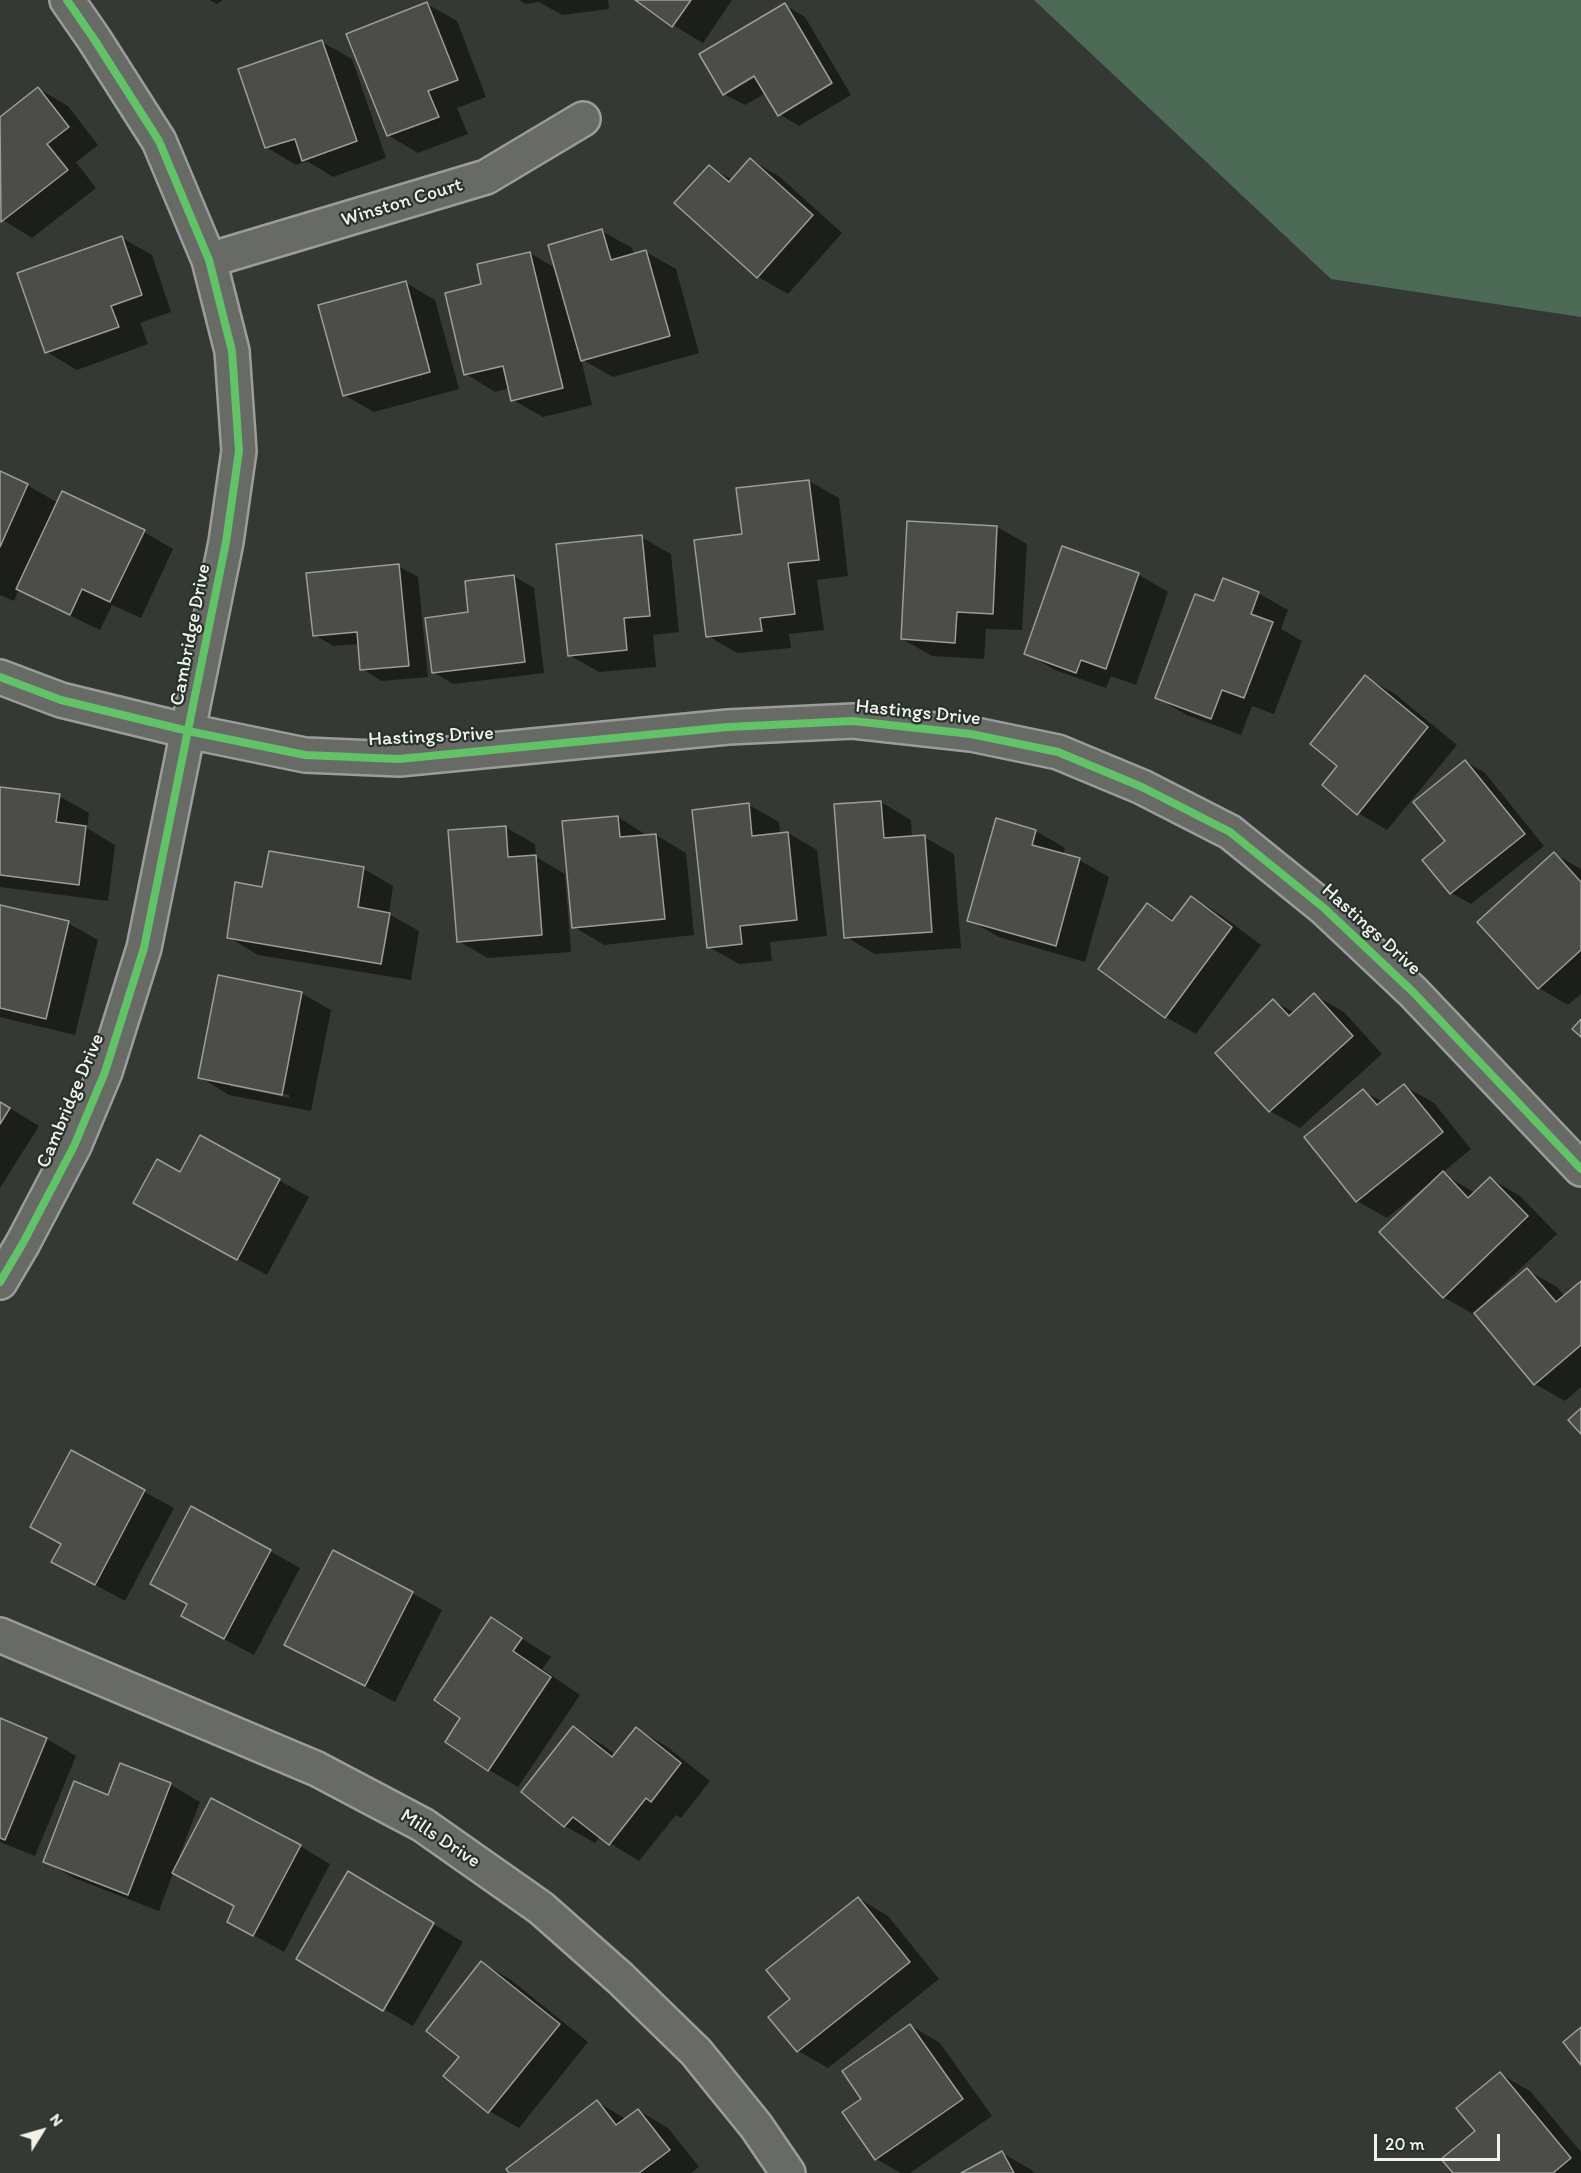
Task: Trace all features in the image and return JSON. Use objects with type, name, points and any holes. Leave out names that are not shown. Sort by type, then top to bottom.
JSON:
[{"type":"street","name":"Cambridge Drive","points":[[0,1282],[74,1146],[105,1072],[144,948],[226,542],[239,451],[232,351],[209,260],[159,141],[67,0]]},
{"type":"street","name":"Winston Court","points":[[209,260],[486,177],[583,119]]},
{"type":"street","name":"Hastings Drive","points":[[0,677],[61,700],[188,731],[305,755],[399,759],[728,728],[853,721],[971,734],[1058,752],[1143,787],[1230,832],[1324,908],[1413,992],[1581,1169]]},
{"type":"street","name":"Mills Drive","points":[[0,1635],[317,1769],[423,1825],[541,1908],[620,1977],[696,2052],[756,2126],[788,2173]]},
{"type":"green space","points":[[1034,0],[1581,0],[1581,317],[1331,279]]},
{"type":"building","points":[[635,0],[691,0],[672,27]]},
{"type":"building","points":[[427,2],[458,80],[428,91],[439,117],[387,136],[346,34]]},
{"type":"building","points":[[785,3],[832,83],[778,116],[754,76],[723,95],[699,54]]},
{"type":"building","points":[[322,40],[357,141],[302,161],[295,139],[265,148],[238,69]]},
{"type":"building","points":[[38,87],[69,127],[47,144],[68,170],[1,222],[0,117]]},
{"type":"building","points":[[750,158],[813,215],[757,278],[674,203],[709,165],[729,182]]},
{"type":"building","points":[[602,229],[611,260],[646,250],[670,336],[581,361],[548,245]]},
{"type":"building","points":[[122,236],[142,295],[111,306],[119,327],[45,353],[17,273]]},
{"type":"building","points":[[530,252],[563,388],[511,401],[503,366],[464,375],[445,293],[481,284],[477,264]]},
{"type":"building","points":[[406,281],[430,372],[343,396],[318,305]]},
{"type":"building","points":[[0,471],[28,484],[0,547]]},
{"type":"building","points":[[809,480],[819,560],[788,563],[795,614],[760,618],[762,631],[706,637],[694,540],[742,534],[736,488]]},
{"type":"building","points":[[62,491],[145,530],[110,602],[82,589],[70,615],[16,589]]},
{"type":"building","points":[[907,521],[997,526],[993,614],[957,612],[955,643],[901,639]]},
{"type":"building","points":[[642,535],[650,616],[624,618],[627,650],[568,656],[556,544]]},
{"type":"building","points":[[1062,546],[1139,573],[1106,669],[1081,660],[1076,673],[1024,654]]},
{"type":"building","points":[[399,564],[409,666],[360,670],[357,632],[313,636],[306,573]]},
{"type":"building","points":[[514,575],[525,662],[432,673],[425,618],[468,612],[465,581]]},
{"type":"building","points":[[1223,578],[1259,592],[1251,614],[1273,622],[1244,698],[1222,690],[1211,719],[1155,698],[1195,594],[1214,601]]},
{"type":"building","points":[[1365,675],[1428,727],[1357,815],[1322,785],[1337,766],[1310,744]]},
{"type":"building","points":[[1465,760],[1525,834],[1450,894],[1422,860],[1445,841],[1413,802]]},
{"type":"building","points":[[0,787],[60,794],[56,822],[86,826],[79,885],[0,875]]},
{"type":"building","points":[[881,801],[884,838],[925,835],[932,932],[844,938],[834,804]]},
{"type":"building","points":[[749,803],[752,836],[788,832],[797,920],[740,926],[742,944],[707,948],[692,810]]},
{"type":"building","points":[[618,816],[620,837],[656,834],[665,919],[572,928],[562,821]]},
{"type":"building","points":[[996,818],[1036,830],[1032,845],[1080,858],[1056,946],[967,921]]},
{"type":"building","points":[[506,826],[508,857],[536,855],[542,935],[457,942],[448,830]]},
{"type":"building","points":[[269,851],[364,867],[358,907],[390,913],[381,964],[227,938],[235,882],[262,887]]},
{"type":"building","points":[[1554,852],[1581,882],[1581,950],[1538,989],[1477,922]]},
{"type":"building","points":[[1191,896],[1232,927],[1165,1018],[1098,969],[1147,903],[1172,921]]},
{"type":"building","points":[[0,905],[69,921],[46,1019],[0,1008]]},
{"type":"building","points":[[218,975],[302,992],[282,1095],[198,1078]]},
{"type":"building","points":[[1314,993],[1353,1036],[1269,1112],[1215,1053],[1273,999],[1289,1016]]},
{"type":"building","points":[[1581,1019],[1581,1037],[1572,1029]]},
{"type":"building","points":[[1404,1084],[1443,1132],[1356,1202],[1304,1137],[1363,1089],[1377,1105]]},
{"type":"building","points":[[0,1102],[10,1108],[0,1124]]},
{"type":"building","points":[[200,1135],[280,1179],[237,1260],[133,1203],[157,1159],[180,1172]]},
{"type":"building","points":[[1443,1171],[1468,1198],[1490,1177],[1528,1216],[1443,1298],[1379,1232]]},
{"type":"building","points":[[1527,1268],[1556,1302],[1581,1281],[1581,1345],[1534,1385],[1474,1313]]},
{"type":"building","points":[[1581,1408],[1581,1434],[1568,1420]]},
{"type":"building","points":[[71,1450],[145,1490],[95,1585],[51,1562],[61,1544],[30,1527]]},
{"type":"building","points":[[191,1506],[271,1550],[224,1639],[181,1616],[187,1604],[150,1584]]},
{"type":"building","points":[[333,1550],[413,1592],[365,1686],[284,1645]]},
{"type":"building","points":[[491,1617],[522,1638],[513,1651],[551,1677],[488,1771],[445,1742],[460,1718],[434,1700]]},
{"type":"building","points":[[0,1718],[47,1738],[5,1840],[0,1838]]},
{"type":"building","points":[[573,1726],[612,1757],[636,1727],[681,1763],[651,1802],[646,1798],[609,1845],[573,1817],[564,1827],[521,1792]]},
{"type":"building","points":[[120,1763],[171,1783],[128,1895],[43,1862],[74,1781],[108,1795]]},
{"type":"building","points":[[211,1798],[301,1845],[253,1936],[227,1922],[234,1906],[172,1873]]},
{"type":"building","points":[[348,1871],[434,1923],[383,2011],[296,1959]]},
{"type":"building","points":[[858,1897],[910,1962],[797,2052],[768,2017],[790,1999],[766,1970]]},
{"type":"building","points":[[481,1961],[560,2024],[488,2113],[443,2076],[459,2057],[426,2031]]},
{"type":"building","points":[[910,2024],[963,2099],[875,2160],[842,2112],[861,2099],[842,2071]]},
{"type":"building","points":[[1581,2027],[1581,2065],[1563,2042]]},
{"type":"building","points":[[1500,2072],[1571,2158],[1553,2173],[1453,2173],[1441,2159],[1475,2131],[1456,2108]]},
{"type":"building","points":[[597,2100],[616,2125],[638,2109],[670,2150],[639,2173],[509,2173],[506,2169]]},
{"type":"building","points":[[1002,2151],[1014,2173],[961,2173]]},
{"type":"cycle path","points":[[0,1282],[74,1146],[105,1072],[144,948],[226,542],[239,451],[232,351],[209,260],[159,141],[67,0]]},
{"type":"cycle path","points":[[0,677],[61,700],[188,731],[305,755],[399,759],[728,727],[853,721],[971,734],[1058,752],[1142,787],[1230,832],[1324,908],[1413,992],[1581,1169]]}]
